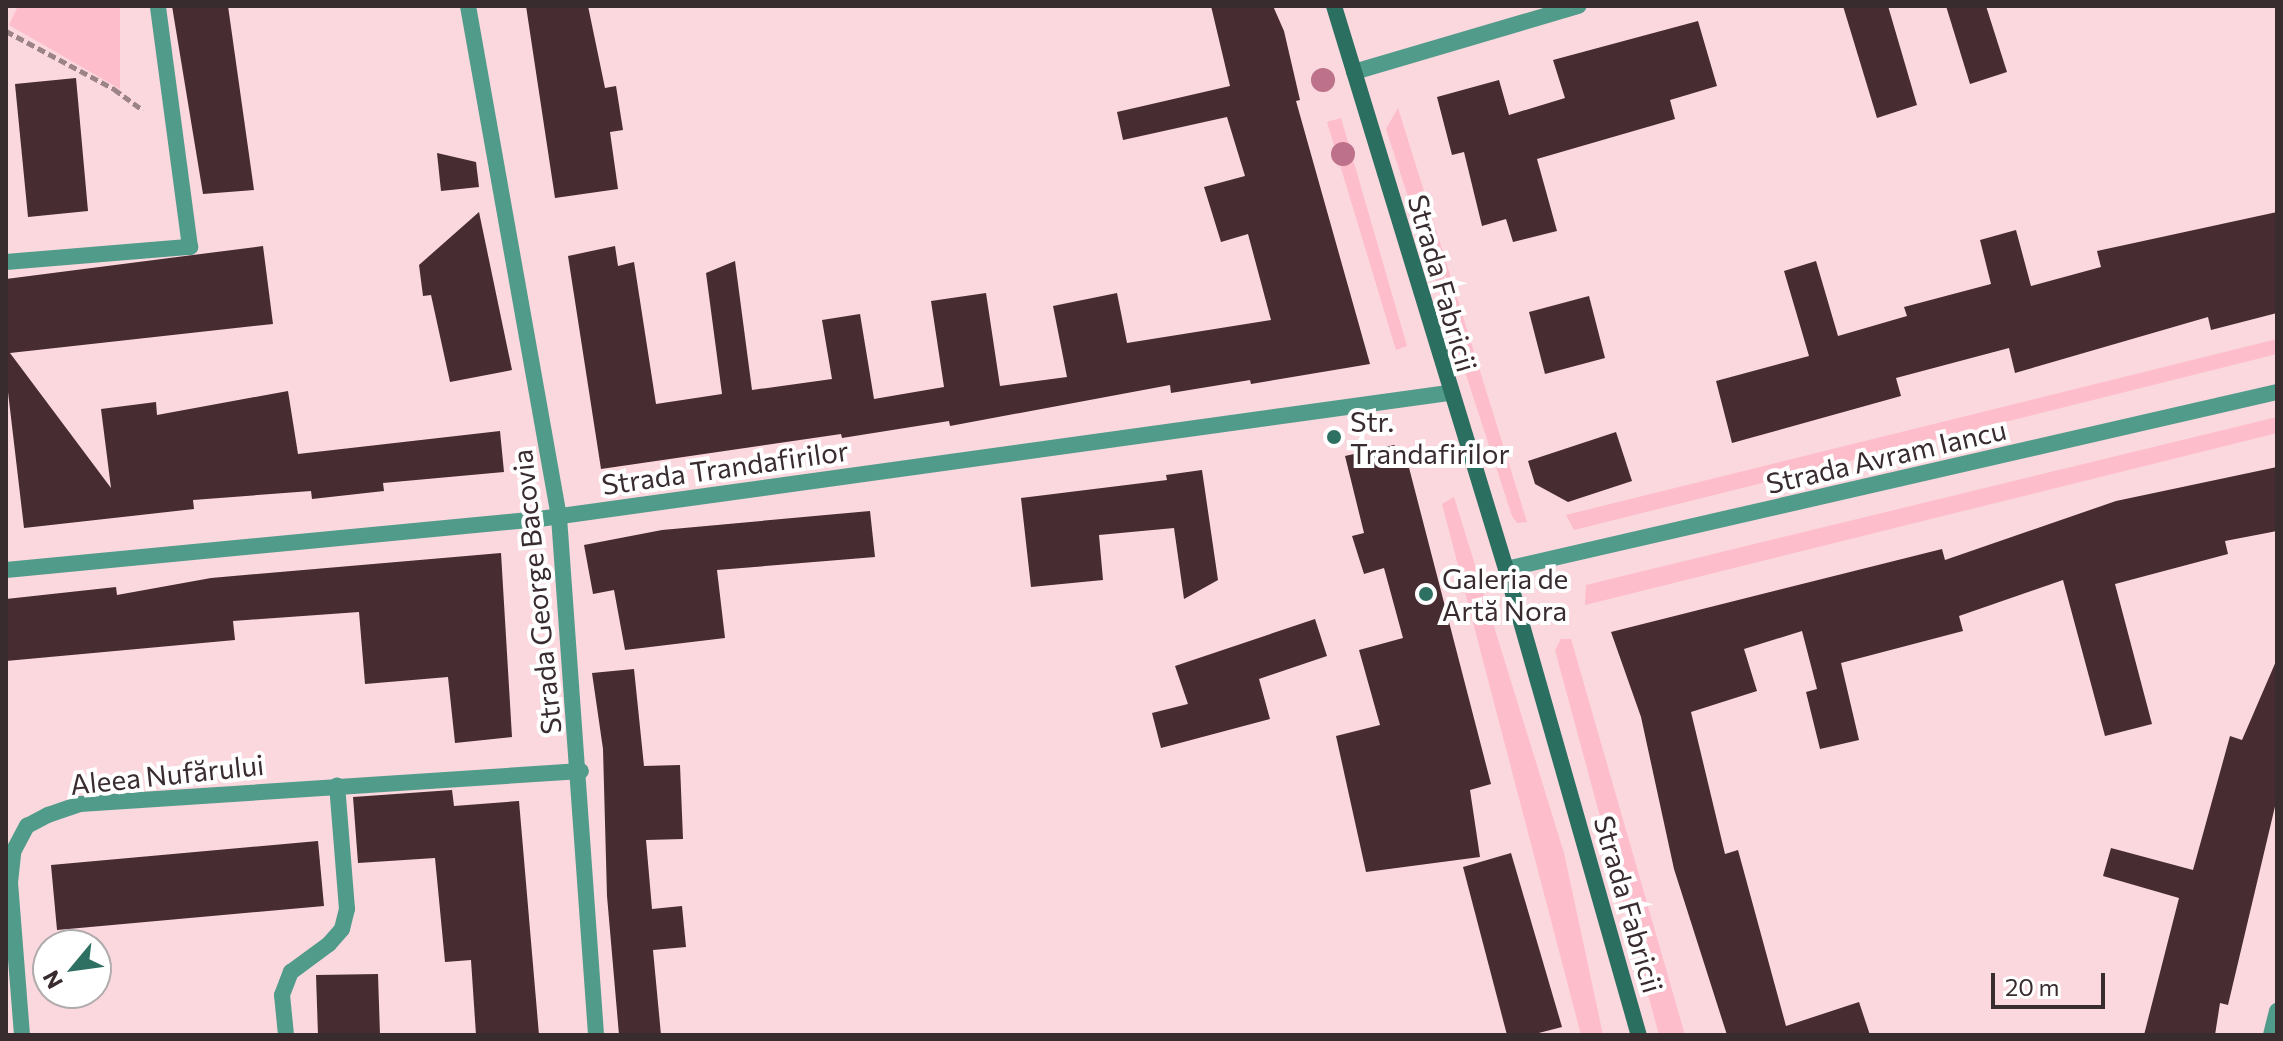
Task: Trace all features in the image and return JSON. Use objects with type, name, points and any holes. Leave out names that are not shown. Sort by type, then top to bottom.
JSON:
[{"type":"main road","name":"Strada Fabricii","points":[[1334,6],[1448,393],[1506,569],[1639,1035]]},
{"type":"street","points":[[6,262],[190,247],[158,6]]},
{"type":"street","name":"Strada George Bacovia","points":[[468,6],[559,517],[581,771],[596,1035]]},
{"type":"street","points":[[1354,72],[1578,6]]},
{"type":"street","name":"Strada Avram Iancu","points":[[1506,569],[2277,392]]},
{"type":"street","name":"Strada Trandafirilor","points":[[6,570],[559,517],[1448,393]]},
{"type":"street","name":"Aleea Nufărului","points":[[22,1035],[10,883],[13,852],[27,826],[80,804],[581,771]]},
{"type":"street","points":[[286,1035],[282,995],[291,972],[329,944],[342,929],[347,909],[337,785]]},
{"type":"street","points":[[2271,1035],[2277,1011]]},
{"type":"path","points":[[6,31],[114,89],[152,122]]},
{"type":"shaded area","points":[[18,6],[120,6],[120,89],[9,25]]},
{"type":"shaded area","points":[[1398,108],[1527,522],[1517,523],[1512,516],[1386,129]]},
{"type":"shaded area","points":[[1341,118],[1407,346],[1396,350],[1327,122]]},
{"type":"shaded area","points":[[2277,339],[2277,354],[1574,530],[1566,515]]},
{"type":"shaded area","points":[[2277,417],[2277,433],[1585,605],[1586,585]]},
{"type":"shaded area","points":[[1454,497],[1564,853],[1603,1035],[1581,1035],[1442,504]]},
{"type":"shaded area","points":[[1561,639],[1571,639],[1685,1035],[1659,1035],[1555,650]]},
{"type":"building","points":[[172,6],[228,6],[254,190],[203,194]]},
{"type":"building","points":[[526,6],[588,6],[605,88],[616,86],[623,130],[610,132],[618,189],[555,198]]},
{"type":"building","points":[[1211,6],[1273,6],[1284,31],[1300,100],[1296,101],[1370,364],[1251,384],[1250,380],[1171,393],[1170,385],[950,426],[949,421],[842,438],[841,434],[601,469],[568,256],[615,246],[618,266],[634,262],[656,404],[722,394],[706,273],[735,261],[752,390],[832,379],[822,320],[860,314],[874,399],[944,387],[931,301],[986,293],[1000,386],[1067,377],[1053,306],[1117,293],[1127,343],[1271,320],[1248,234],[1221,242],[1204,187],[1245,176],[1227,117],[1123,140],[1117,112],[1230,86]]},
{"type":"building","points":[[1843,6],[1888,6],[1917,105],[1877,118]]},
{"type":"building","points":[[1946,6],[1986,6],[2007,72],[1970,84]]},
{"type":"building","points":[[1698,21],[1717,86],[1670,100],[1675,119],[1537,159],[1557,231],[1513,242],[1506,219],[1482,226],[1464,152],[1452,155],[1437,97],[1499,80],[1509,115],[1565,98],[1553,60]]},
{"type":"building","points":[[76,78],[88,211],[28,217],[15,84]]},
{"type":"building","points":[[437,153],[476,162],[479,187],[441,191]]},
{"type":"building","points":[[479,212],[512,370],[450,382],[431,295],[423,296],[419,265]]},
{"type":"building","points":[[2277,212],[2277,313],[2211,330],[2208,317],[2015,373],[2009,348],[1896,378],[1901,396],[1732,443],[1716,381],[1809,356],[1784,271],[1816,261],[1838,336],[1907,316],[1904,307],[1991,284],[1980,240],[2016,230],[2031,286],[2101,267],[2097,251]]},
{"type":"building","points":[[263,246],[273,324],[10,353],[111,488],[101,409],[156,402],[157,415],[288,391],[298,454],[500,431],[504,472],[383,483],[384,491],[312,499],[311,491],[193,500],[194,509],[24,528],[6,375],[6,279]]},
{"type":"building","points":[[1589,296],[1605,358],[1545,374],[1529,312]]},
{"type":"building","points":[[1616,432],[1632,481],[1568,502],[1535,484],[1528,461]]},
{"type":"building","points":[[1394,445],[1406,456],[1491,784],[1470,790],[1480,857],[1366,872],[1336,736],[1380,725],[1359,650],[1403,638],[1384,568],[1364,574],[1352,536],[1364,533],[1345,456]]},
{"type":"building","points":[[2277,467],[2277,531],[2225,541],[2228,554],[2115,584],[2152,724],[2105,736],[2063,580],[1959,616],[1963,631],[1841,663],[1859,740],[1820,749],[1806,692],[1817,689],[1802,631],[1744,649],[1757,691],[1691,712],[1725,854],[1738,850],[1786,1026],[1859,1002],[1870,1035],[1727,1035],[1674,869],[1641,717],[1611,632],[1942,549],[1945,560],[2116,501]]},
{"type":"building","points":[[1202,470],[1218,580],[1184,599],[1174,528],[1099,535],[1103,580],[1031,587],[1021,498],[1167,480],[1166,475]]},
{"type":"building","points":[[870,511],[875,557],[717,570],[725,638],[625,650],[614,590],[593,594],[584,545],[662,530]]},
{"type":"building","points":[[501,553],[512,737],[455,743],[448,677],[365,684],[359,612],[233,621],[235,640],[6,661],[6,599],[116,587],[117,595],[211,578]]},
{"type":"building","points":[[1315,619],[1327,656],[1259,679],[1270,719],[1161,748],[1152,713],[1188,704],[1175,666]]},
{"type":"building","points":[[2277,659],[2277,798],[2228,1005],[2220,1003],[2215,1035],[2144,1035],[2179,898],[2103,876],[2111,848],[2193,870],[2230,736],[2242,740]]},
{"type":"building","points":[[634,669],[644,766],[680,765],[683,839],[646,840],[652,909],[682,906],[686,947],[653,950],[661,1035],[619,1035],[607,896],[603,749],[592,673]]},
{"type":"building","points":[[452,790],[454,806],[519,801],[539,1035],[476,1035],[471,960],[445,962],[435,858],[358,863],[353,797]]},
{"type":"building","points":[[318,841],[324,906],[57,929],[51,865]]},
{"type":"building","points":[[1511,853],[1562,1027],[1531,1035],[1507,1035],[1463,867]]},
{"type":"building","points":[[378,974],[380,1035],[318,1035],[316,975]]},
{"type":"place","name":"Str. Trandafirilor","points":[[1334,437]]},
{"type":"place","name":"Galeria de Artă Nora","points":[[1426,594]]}]
